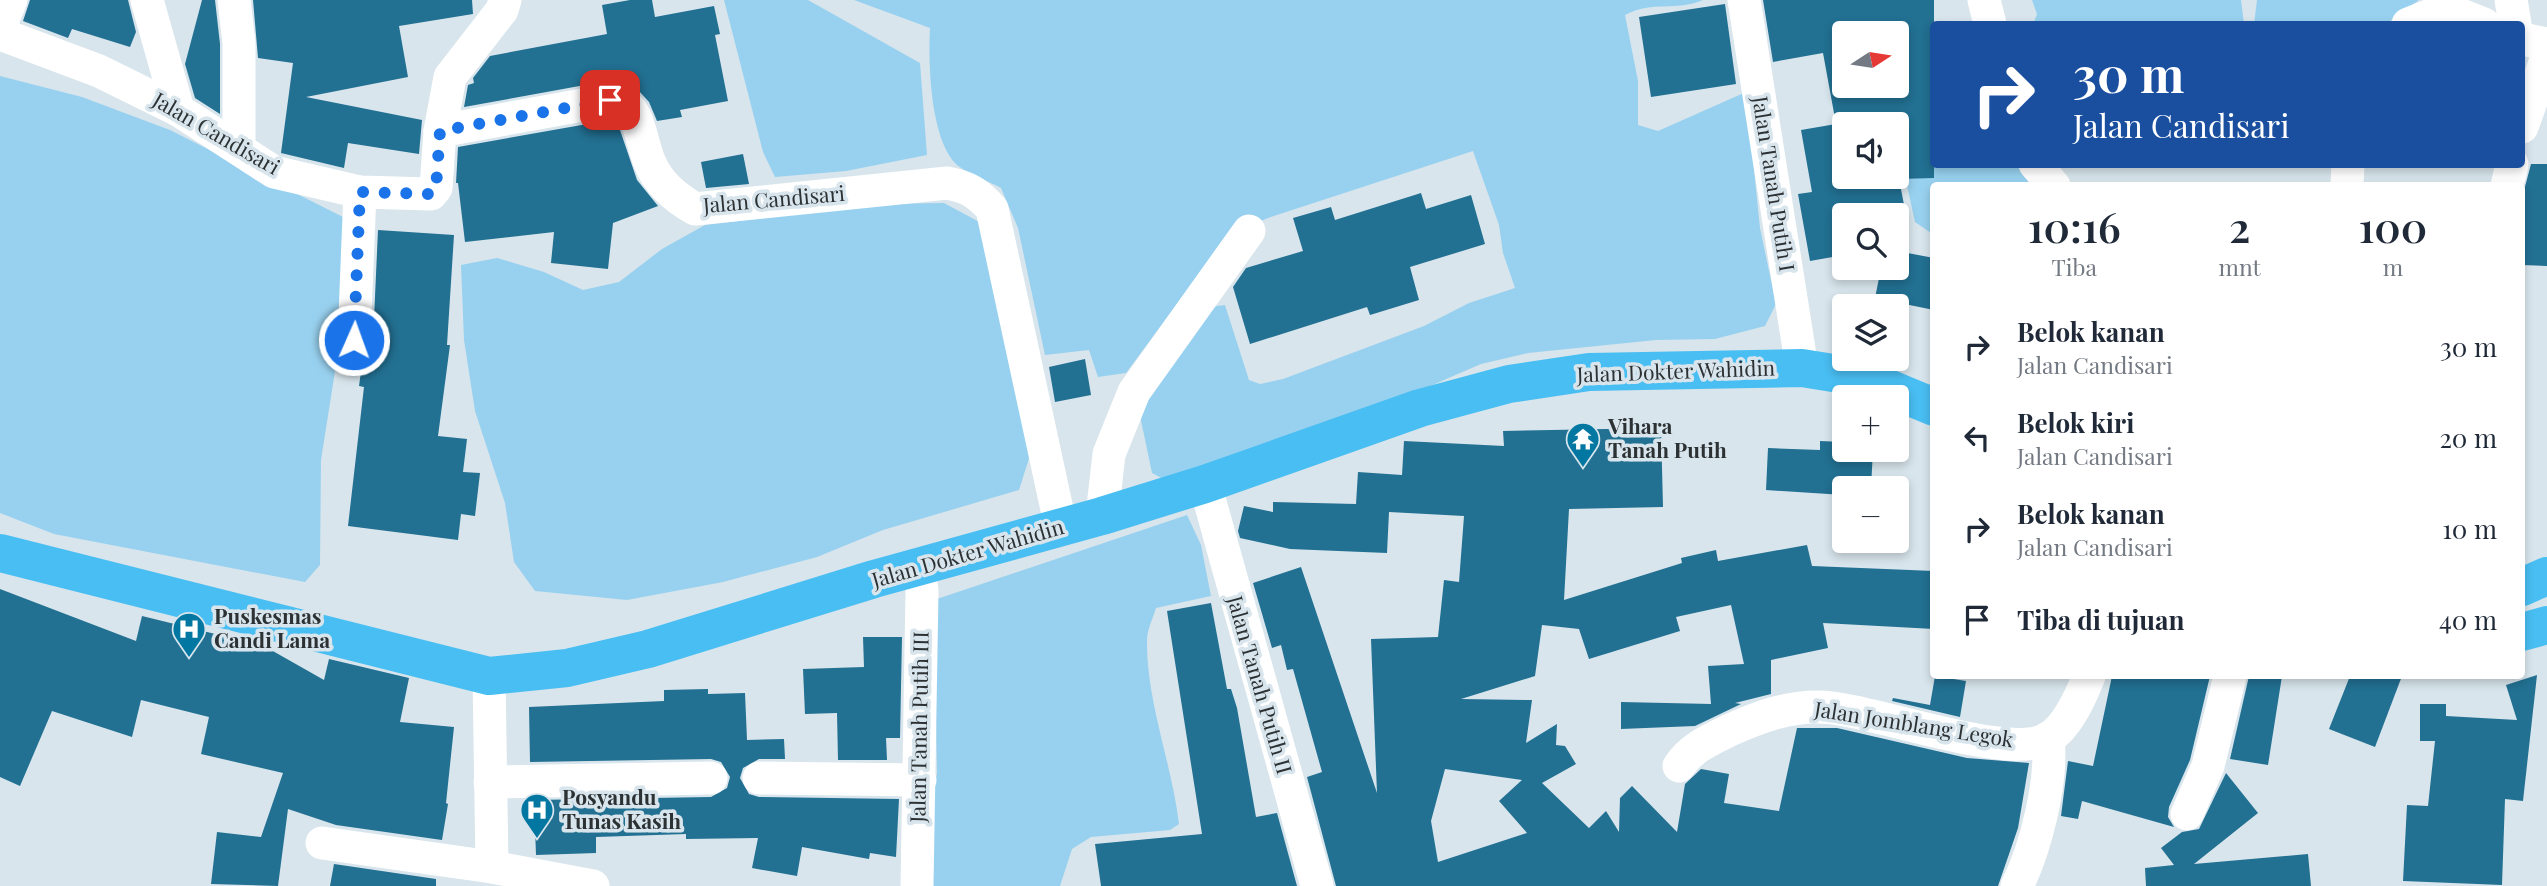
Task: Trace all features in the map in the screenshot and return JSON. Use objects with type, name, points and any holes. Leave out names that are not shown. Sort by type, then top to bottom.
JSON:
[{"type":"highway","name":"Jalan Dokter Wahidin","points":[[0,553],[489,676],[567,668],[612,659],[919,567],[1102,516],[1205,484],[1420,408],[1509,384],[1589,372],[1802,368],[1864,378],[1930,405]]},
{"type":"highway","points":[[2525,631],[2547,625]]},
{"type":"street","points":[[0,27],[10,0]]},
{"type":"street","points":[[147,0],[178,110]]},
{"type":"street","points":[[234,0],[239,43],[239,147]]},
{"type":"street","points":[[440,131],[450,77],[502,10],[505,0]]},
{"type":"street","name":"Jalan Tanah Putih I","points":[[1744,0],[1802,368]]},
{"type":"street","points":[[1984,0],[1989,21]]},
{"type":"street","points":[[2511,0],[2514,21]]},
{"type":"street","points":[[2416,21],[2446,9],[2476,21]]},
{"type":"street","name":"Jalan Candisari","points":[[0,34],[99,71],[178,110],[274,172],[360,192],[431,194],[436,188],[440,131],[620,100],[632,108],[650,163],[659,178],[680,201],[695,209],[947,183],[964,186],[978,194],[992,209],[1061,528]]},
{"type":"street","points":[[2525,39],[2547,44]]},
{"type":"street","points":[[2525,119],[2547,57]]},
{"type":"street","points":[[2038,168],[2051,182]]},
{"type":"street","points":[[354,340],[360,192]]},
{"type":"street","points":[[1102,516],[1109,454],[1134,392],[1249,231]]},
{"type":"street","name":"Jalan Tanah Putih II","points":[[1205,484],[1317,886]]},
{"type":"street","name":"Jalan Tanah Putih III","points":[[917,886],[920,780],[919,567]]},
{"type":"street","points":[[489,676],[492,867]]},
{"type":"street","points":[[2017,886],[2027,866],[2051,761],[2048,738],[2069,715],[2087,679]]},
{"type":"street","points":[[2187,814],[2208,766],[2229,679]]},
{"type":"street","name":"Jalan Jomblang Legok","points":[[1679,766],[1695,747],[1757,718],[1790,709],[1820,706],[1994,742],[2031,742],[2048,738]]},
{"type":"street","points":[[490,782],[711,778]]},
{"type":"street","points":[[759,778],[920,780]]},
{"type":"street","points":[[322,843],[492,867],[593,886]]},
{"type":"shaded area","points":[[724,0],[808,0],[920,63],[927,155],[846,171],[775,177],[763,152]]},
{"type":"shaded area","points":[[854,0],[1703,0],[1683,5],[1645,8],[1625,15],[1638,81],[1638,125],[1658,131],[1746,92],[1760,228],[1776,304],[1765,326],[1715,339],[1656,340],[1528,353],[1481,364],[1317,435],[1173,484],[1152,473],[1139,411],[1210,307],[1225,305],[1249,380],[1260,384],[1283,379],[1424,326],[1469,303],[1515,288],[1503,253],[1499,225],[1473,151],[1268,218],[1228,235],[1126,373],[1098,377],[1089,350],[1045,355],[1018,228],[1001,188],[957,165],[941,138],[931,80],[930,28]]},
{"type":"shaded area","points":[[2032,0],[2241,0],[2244,21],[2034,21],[2037,14]]},
{"type":"shaded area","points":[[2257,0],[2419,0],[2390,21],[2254,21]]},
{"type":"shaded area","points":[[0,76],[82,97],[170,130],[349,220],[345,308],[321,460],[320,565],[305,582],[54,534],[0,513]]},
{"type":"shaded area","points":[[1930,164],[1930,168],[2021,168],[2032,182],[1930,182],[1930,232],[1915,222],[1908,189],[1909,166]]},
{"type":"shaded area","points":[[944,203],[985,225],[1033,446],[1019,490],[883,530],[817,557],[723,582],[627,600],[535,591],[514,562],[505,503],[475,411],[464,340],[461,265],[497,258],[544,272],[583,290],[619,282],[662,249],[705,225],[881,204]]},
{"type":"shaded area","points":[[1187,515],[1201,545],[1211,596],[1156,608],[1147,640],[1155,709],[1179,824],[1170,830],[1091,837],[1072,849],[1060,886],[928,886],[932,792],[937,774],[934,600]]},
{"type":"building","points":[[30,0],[128,0],[136,32],[130,47],[72,29],[68,38],[23,21]]},
{"type":"building","points":[[202,0],[215,0],[220,44],[220,114],[195,98],[185,64]]},
{"type":"building","points":[[253,0],[472,0],[473,14],[399,26],[408,77],[306,97],[422,120],[419,154],[348,143],[344,168],[281,153],[293,63],[258,58]]},
{"type":"building","points":[[630,0],[652,0],[655,17],[714,6],[720,34],[715,35],[728,101],[680,110],[682,117],[657,121],[649,102],[639,91],[624,83],[607,81],[464,107],[468,85],[474,83],[473,78],[490,56],[607,34],[602,5]]},
{"type":"building","points":[[1763,0],[1934,0],[1934,21],[1930,21],[1930,168],[1934,168],[1934,178],[1909,179],[1909,112],[1834,112],[1823,53],[1773,62]]},
{"type":"building","points":[[1725,4],[1736,84],[1651,97],[1639,17]]},
{"type":"building","points":[[610,120],[620,130],[637,180],[658,206],[613,223],[608,269],[551,263],[554,232],[465,242],[456,183],[458,147]]},
{"type":"building","points":[[1832,125],[1832,189],[1901,189],[1904,203],[1832,203],[1832,257],[1810,261],[1798,194],[1812,192],[1801,130]]},
{"type":"building","points":[[743,154],[749,184],[706,188],[701,162]]},
{"type":"building","points":[[2531,164],[2547,164],[2547,266],[2525,265],[2525,187]]},
{"type":"building","points":[[1421,193],[1426,209],[1471,195],[1485,244],[1410,267],[1419,300],[1370,315],[1367,307],[1250,344],[1233,287],[1246,268],[1303,251],[1293,218],[1331,207],[1335,220]]},
{"type":"building","points":[[378,230],[454,235],[447,345],[450,345],[438,436],[467,439],[463,472],[480,473],[475,516],[461,514],[458,540],[348,526],[364,387],[359,386],[363,357],[370,351],[373,341]]},
{"type":"building","points":[[1909,253],[1930,257],[1930,309],[1909,305],[1909,294],[1876,294],[1879,280],[1909,280]]},
{"type":"building","points":[[1085,359],[1091,395],[1055,402],[1049,367]]},
{"type":"building","points":[[1661,428],[1663,507],[1569,509],[1564,600],[1682,563],[1681,558],[1716,550],[1718,561],[1807,545],[1812,566],[1930,571],[1930,629],[1823,623],[1828,648],[1771,660],[1771,694],[1735,703],[1741,704],[1695,726],[1621,729],[1621,702],[1711,704],[1708,666],[1744,664],[1731,605],[1676,617],[1680,631],[1589,659],[1579,629],[1542,625],[1535,676],[1461,699],[1532,700],[1526,743],[1557,724],[1556,745],[1565,746],[1576,764],[1542,783],[1589,828],[1606,811],[1619,832],[1620,798],[1632,786],[1677,832],[1685,784],[1701,769],[1729,774],[1724,803],[1779,811],[1797,728],[1837,728],[1967,758],[2029,763],[2018,828],[1998,886],[1336,886],[1307,777],[1322,772],[1293,669],[1287,670],[1281,645],[1272,648],[1253,583],[1301,567],[1377,793],[1371,639],[1438,637],[1444,580],[1459,582],[1464,516],[1389,512],[1387,553],[1290,549],[1240,538],[1238,531],[1244,506],[1273,512],[1273,502],[1356,504],[1358,472],[1402,475],[1404,441],[1504,446],[1503,431]],"holes":[[[1445,769],[1522,780],[1499,801],[1527,833],[1438,862],[1431,821]]]},
{"type":"building","points":[[1820,441],[1832,442],[1832,462],[1872,462],[1872,476],[1832,476],[1832,494],[1766,490],[1768,448],[1820,450]]},
{"type":"building","points":[[0,589],[136,641],[142,616],[264,646],[324,680],[329,659],[409,678],[400,722],[454,727],[448,804],[442,840],[336,825],[288,809],[278,886],[211,884],[217,832],[261,837],[283,773],[201,754],[209,717],[141,700],[132,737],[52,711],[20,786],[0,777]]},
{"type":"building","points":[[1211,603],[1227,689],[1231,689],[1237,708],[1256,817],[1277,813],[1297,886],[1101,886],[1095,844],[1202,834],[1167,611]]},
{"type":"building","points":[[863,637],[902,637],[900,738],[886,738],[887,760],[838,760],[837,713],[805,714],[803,669],[864,667]]},
{"type":"building","points":[[2537,675],[2523,801],[2505,799],[2502,885],[2403,881],[2407,805],[2428,806],[2435,741],[2420,741],[2420,704],[2446,704],[2446,716],[2517,720],[2506,685]]},
{"type":"building","points":[[1934,679],[1966,681],[1960,717],[1892,701],[1893,698],[1930,705]]},
{"type":"building","points":[[2111,679],[2209,679],[2190,760],[2169,807],[2168,817],[2174,827],[2082,801],[2078,819],[2061,816],[2068,761],[2093,766]]},
{"type":"building","points":[[2248,679],[2282,679],[2268,765],[2230,759]]},
{"type":"building","points":[[2349,679],[2401,679],[2375,747],[2329,729]]},
{"type":"building","points":[[708,689],[708,694],[745,693],[747,740],[784,739],[785,759],[759,759],[743,768],[740,778],[749,794],[759,797],[899,799],[896,857],[870,853],[869,859],[802,847],[797,876],[752,868],[758,838],[686,839],[686,834],[596,837],[596,853],[536,855],[534,800],[711,797],[727,788],[730,777],[721,762],[711,759],[530,762],[529,707],[664,701],[664,690]]},
{"type":"building","points":[[2226,773],[2258,813],[2194,864],[2308,854],[2311,886],[2146,886],[2145,868],[2174,865],[2161,848],[2182,832],[2199,829]]},
{"type":"building","points":[[334,864],[436,879],[436,886],[330,886]]},
{"type":"place","name":"Vihara Tanah Putih","points":[[1583,469]]},
{"type":"place","name":"Puskesmas Candi Lama","points":[[189,659]]},
{"type":"place","name":"Posyandu Tunas Kasih","points":[[537,840]]},
{"type":"route","points":[[354,340],[360,192],[431,194],[436,188],[440,131],[610,100]]}]
